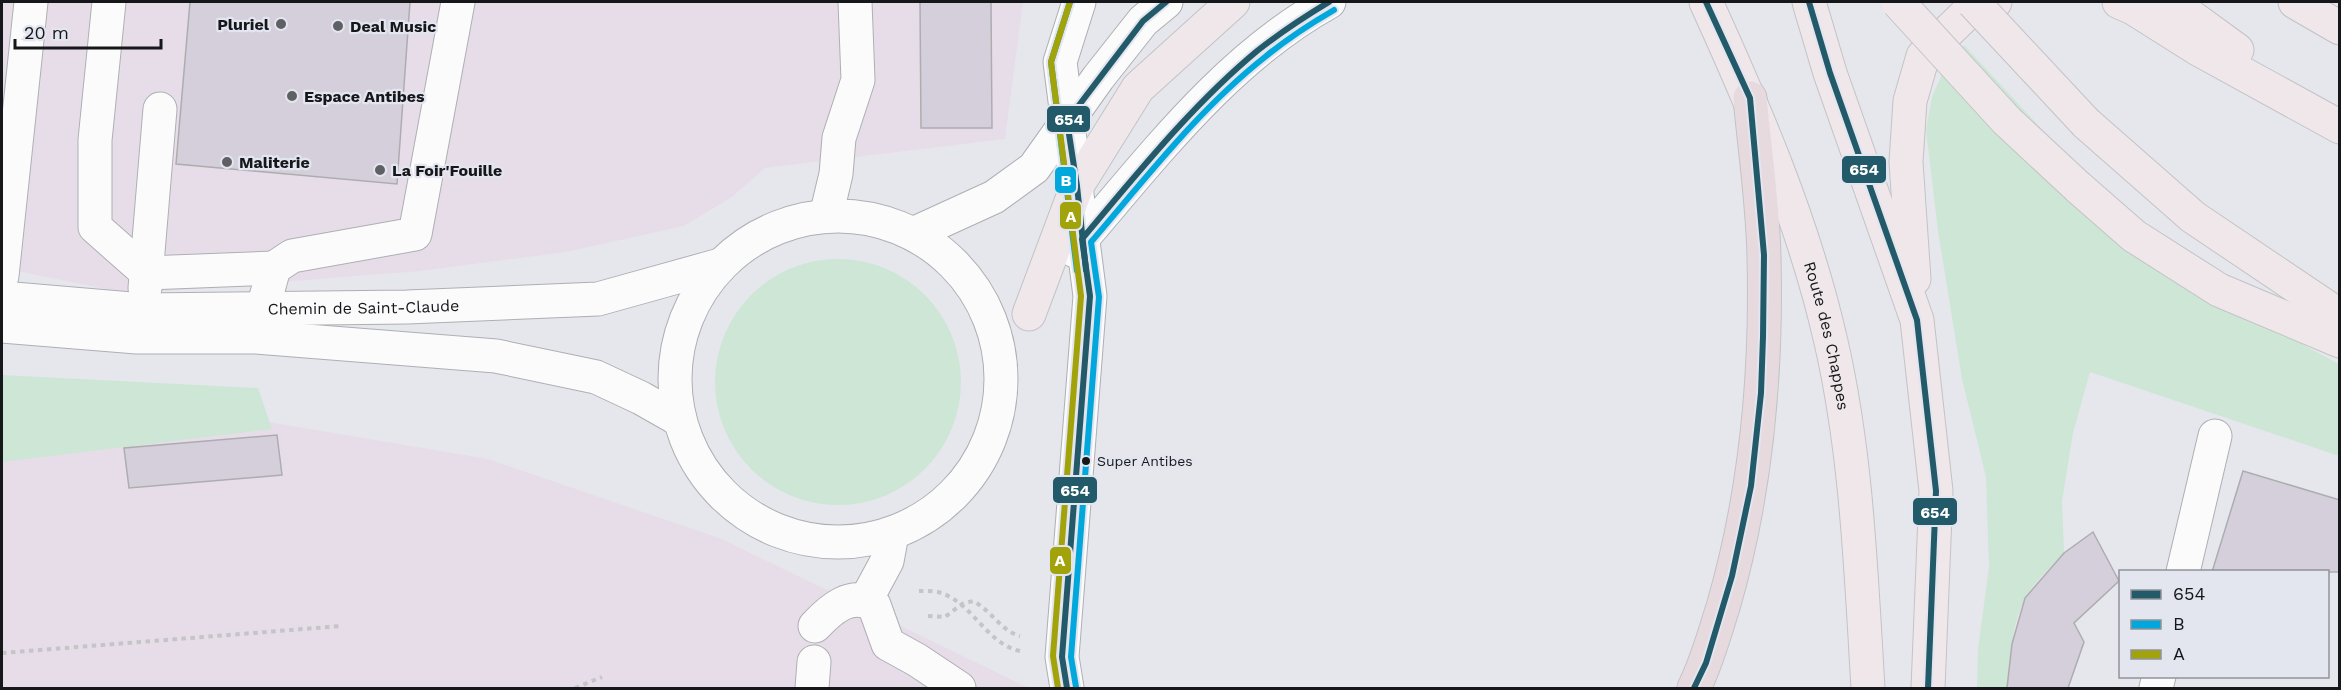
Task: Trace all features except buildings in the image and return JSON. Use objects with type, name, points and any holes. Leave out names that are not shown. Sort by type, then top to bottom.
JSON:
[{"type":"highway","points":[[1694,688],[1706,663],[1732,576],[1751,486],[1761,393],[1764,255],[1750,98]]},
{"type":"main road","points":[[1029,314],[1077,186],[1138,88],[1233,2]]},
{"type":"main road","name":"Route des Chappes","points":[[1706,2],[1750,98],[1803,237],[1831,342],[1848,437],[1858,524],[1868,688]]},
{"type":"main road","points":[[1809,2],[1830,72],[1917,320]]},
{"type":"main road","points":[[1898,2],[2007,121],[2134,236],[2219,290],[2340,340]]},
{"type":"main road","points":[[1974,2],[2086,123],[2193,217],[2340,316]]},
{"type":"main road","points":[[1928,688],[1936,491],[1917,320],[1906,162],[1910,101],[1923,56],[1965,15],[1995,2]]},
{"type":"main road","points":[[2119,2],[2133,8],[2198,49],[2340,125]]},
{"type":"main road","points":[[2171,2],[2340,125]]},
{"type":"main road","points":[[2295,2],[2340,27]]},
{"type":"main road","points":[[2308,2],[2340,27]]},
{"type":"street","points":[[2,276],[31,2]]},
{"type":"street","points":[[109,2],[95,140],[95,227],[147,273],[283,262],[415,234],[458,2]]},
{"type":"street","points":[[826,216],[836,174],[839,138],[858,80],[855,2]]},
{"type":"street","points":[[1065,673],[1090,296],[1060,62],[1079,2]]},
{"type":"street","points":[[913,234],[994,197],[1034,168],[1143,21],[1166,2]]},
{"type":"street","points":[[999,352],[1052,287],[1082,239],[1184,121],[1241,64],[1311,12],[1329,2]]},
{"type":"street","points":[[143,310],[160,109]]},
{"type":"street","points":[[826,216],[871,219],[913,234],[954,264],[984,304],[999,352],[1002,384],[997,416],[987,448],[970,475],[948,500],[922,520],[892,534],[870,539],[836,542],[802,539],[774,530],[748,516],[725,498],[705,475],[689,448],[678,418],[673,377],[679,336],[695,298],[720,265],[751,239],[787,224],[826,216]]},
{"type":"street","points":[[263,308],[283,262]]},
{"type":"street","name":"Chemin de Saint-Claude","points":[[2,298],[143,310],[407,307],[598,299],[720,265]]},
{"type":"street","name":"Chemin de Saint-Claude","points":[[2,326],[137,336],[256,337],[496,356],[596,377],[678,418]]},
{"type":"street","points":[[2183,570],[2215,436]]},
{"type":"street","points":[[866,600],[887,561],[892,534]]},
{"type":"street","points":[[815,626],[831,609],[855,599],[866,600],[874,605],[888,644],[917,660],[958,688]]},
{"type":"path","points":[[866,600],[906,590],[938,592],[962,604],[999,642],[1065,673]]},
{"type":"path","points":[[919,613],[945,617],[962,604],[973,601],[1014,634],[1025,637]]},
{"type":"path","points":[[2,653],[341,626]]},
{"type":"path","points":[[575,688],[602,677]]},
{"type":"shaded area","points":[[2,2],[1023,2],[1005,139],[765,168],[732,197],[684,226],[566,252],[420,271],[130,294],[2,268]]},
{"type":"shaded area","points":[[2,377],[488,459],[722,539],[1029,688],[2,688]]},
{"type":"green space","points":[[1964,45],[2133,228],[2307,347],[2339,364],[2339,456],[2090,372],[2073,433],[2062,501],[2064,553],[2032,588],[2020,610],[2012,644],[2011,688],[1977,688],[1978,649],[1989,567],[1986,477],[1962,379],[1938,231],[1926,130],[1932,97],[1942,74]]},
{"type":"green space","points":[[850,259],[874,264],[896,273],[907,279],[925,295],[941,313],[952,335],[959,358],[961,382],[959,406],[952,429],[941,451],[925,469],[907,485],[874,500],[850,505],[826,505],[802,500],[769,485],[735,451],[724,429],[717,406],[715,370],[720,346],[735,313],[769,279],[791,268],[814,261]]},
{"type":"green space","points":[[2,375],[258,388],[272,429],[2,462]]},
{"type":"transit line","name":"B","points":[[1070,2],[1051,62],[1077,271]]},
{"type":"transit line","name":"A","points":[[1058,688],[1053,656],[1081,296],[1051,62],[1070,2]]},
{"type":"transit line","name":"654","points":[[1086,270],[1067,121],[1143,21],[1166,2]]},
{"type":"transit line","name":"654","points":[[1067,688],[1062,657],[1090,296],[1082,239],[1165,141],[1210,94],[1257,51],[1292,25],[1329,2]]},
{"type":"transit line","name":"654","points":[[1694,688],[1706,663],[1732,576],[1751,486],[1761,393],[1763,337],[1764,255],[1750,98],[1706,2]]},
{"type":"transit line","name":"654","points":[[1809,2],[1830,73],[1917,320],[1936,491],[1928,688]]},
{"type":"transit line","name":"B","points":[[1076,687],[1071,657],[1099,297],[1091,242],[1174,145],[1241,77],[1273,50],[1334,10]]},
{"type":"place","name":"Pluriel","points":[[281,24]]},
{"type":"place","name":"Deal Music","points":[[338,26]]},
{"type":"place","name":"Espace Antibes","points":[[292,96]]},
{"type":"place","name":"Maliterie","points":[[227,162]]},
{"type":"place","name":"La Foir'Fouille","points":[[380,170]]},
{"type":"place","name":"Super Antibes","points":[[1086,461]]}]
